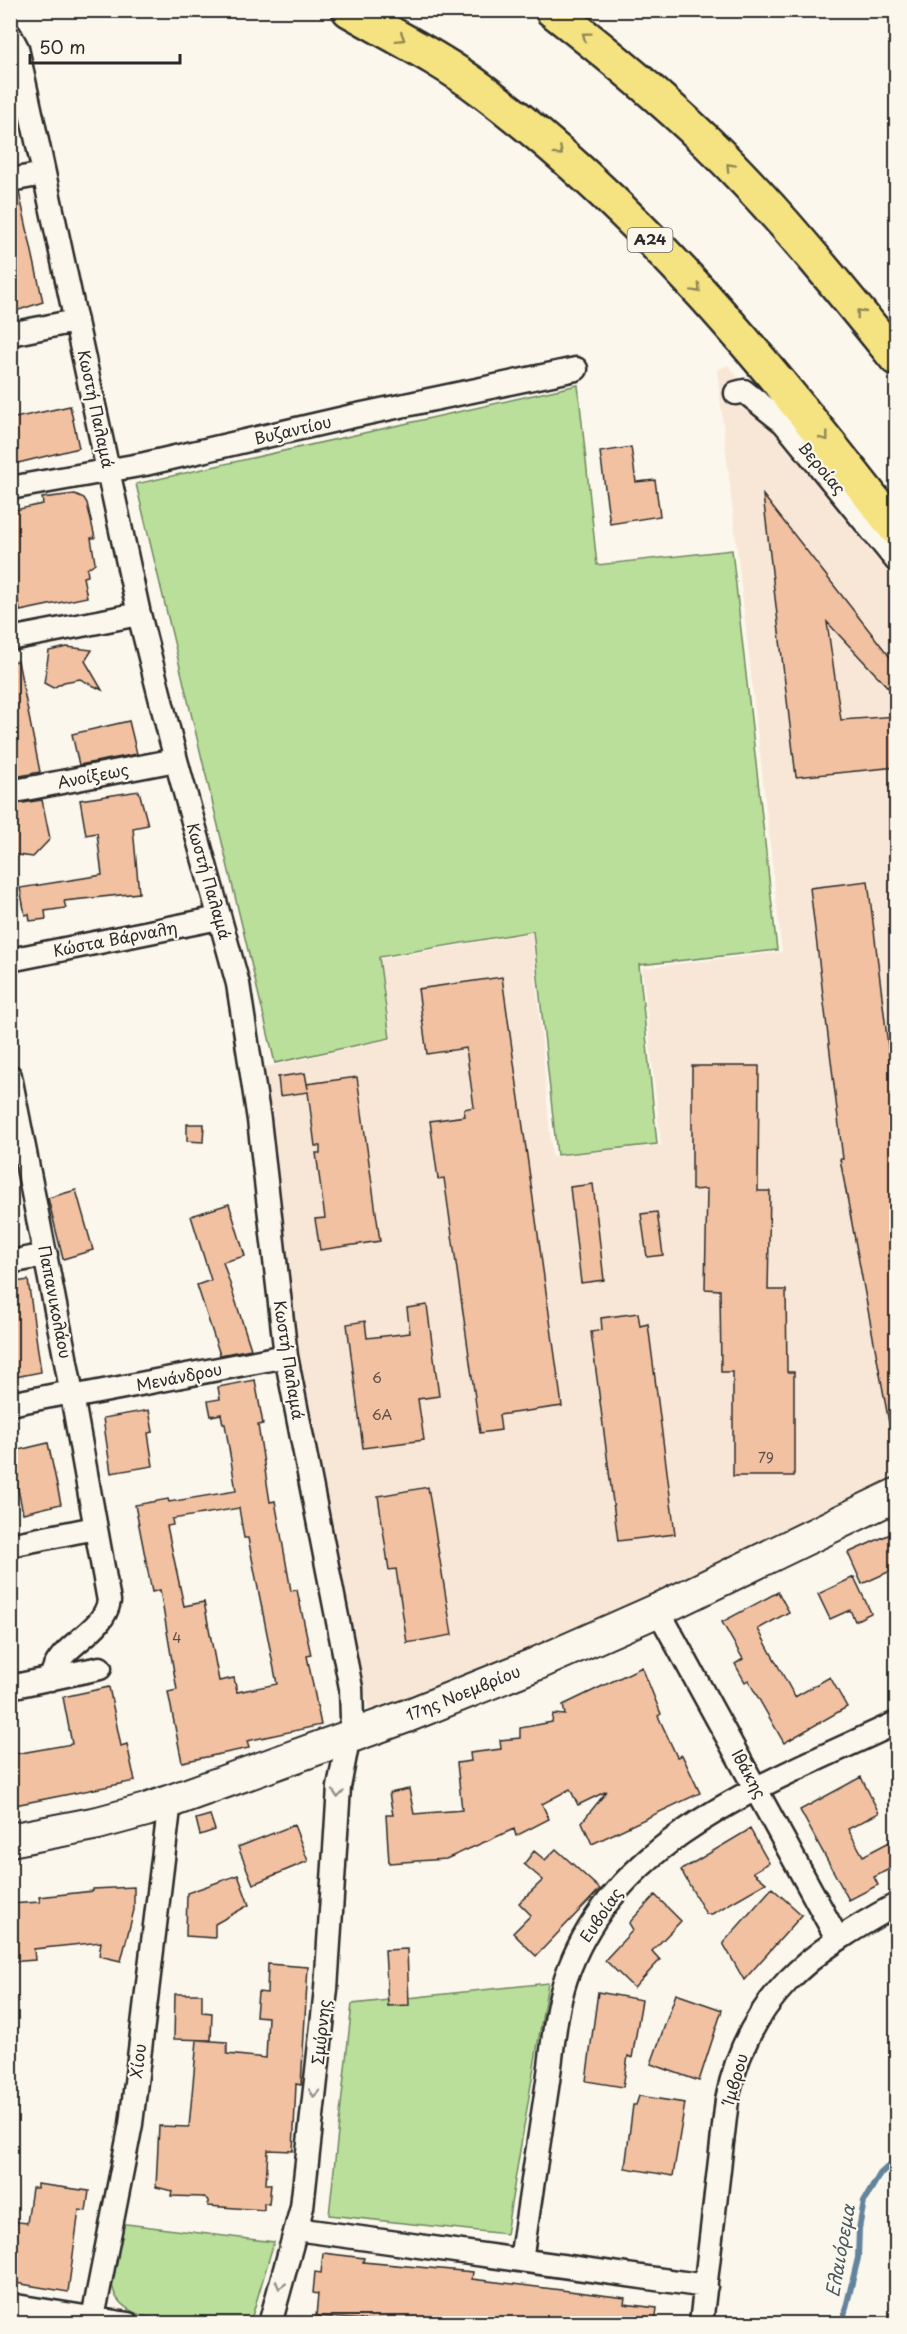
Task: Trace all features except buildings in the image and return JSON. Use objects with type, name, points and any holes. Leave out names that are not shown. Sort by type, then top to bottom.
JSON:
[{"type":"highway","name":"Α24","points":[[349,10],[394,34],[480,88],[544,139],[608,198],[715,308],[767,366],[897,529]]},
{"type":"highway","points":[[552,10],[626,69],[709,144],[821,266],[897,358]]},
{"type":"street","name":"Κωστή Παλαμά","points":[[11,35],[16,44],[110,471],[139,614],[240,997],[259,1120],[286,1356],[351,1688],[350,1737]]},
{"type":"street","points":[[10,180],[44,174]]},
{"type":"street","points":[[10,334],[76,321]]},
{"type":"street","name":"Βυζαντίου","points":[[10,488],[110,471],[576,369]]},
{"type":"street","name":"Βεροίας","points":[[736,393],[744,391],[784,423],[897,560]]},
{"type":"street","points":[[10,639],[139,614]]},
{"type":"street","name":"Ανοίξεως","points":[[10,792],[176,760]]},
{"type":"street","name":"Κώστα Βάρναλη","points":[[10,960],[219,918]]},
{"type":"street","name":"Παπανικολάου","points":[[10,1076],[14,1117],[46,1255],[108,1596],[108,1608],[99,1621],[63,1654],[55,1665],[51,1679]]},
{"type":"street","points":[[10,1262],[46,1255]]},
{"type":"street","name":"Μενάνδρου","points":[[10,1404],[286,1356]]},
{"type":"street","name":"17ης Νοεμβρίου","points":[[10,1839],[117,1818],[350,1737],[536,1664],[658,1610],[897,1495]]},
{"type":"street","points":[[10,1545],[95,1528]]},
{"type":"street","name":"Ιθάκης","points":[[658,1610],[837,1938]]},
{"type":"street","points":[[10,1687],[100,1668]]},
{"type":"street","name":"Ευβοίας","points":[[520,2260],[560,2003],[578,1950],[608,1901],[629,1876],[677,1838],[757,1788],[897,1724]]},
{"type":"street","name":"Σμύρνης","points":[[270,2324],[302,2207],[326,1989],[339,1787],[350,1737]]},
{"type":"street","name":"Χίου","points":[[93,2318],[131,2124],[170,1801]]},
{"type":"street","name":"Ίμβρου","points":[[701,2324],[726,2108],[736,2067],[750,2035],[779,1990],[801,1967],[837,1938],[897,1905]]},
{"type":"street","points":[[296,2229],[706,2286]]},
{"type":"street","points":[[10,2305],[128,2324]]},
{"type":"shaded area","points":[[728,365],[896,570],[896,1490],[612,1623],[599,1618],[371,1721],[297,1350],[258,1069],[392,1039],[380,959],[532,933],[552,1157],[661,1145],[642,968],[782,952],[717,370]]},
{"type":"green space","points":[[578,385],[597,565],[732,550],[777,950],[639,965],[657,1144],[557,1155],[533,931],[379,957],[390,1038],[275,1063],[136,484]]},
{"type":"green space","points":[[548,1983],[506,2234],[329,2215],[352,2004]]},
{"type":"green space","points":[[118,2223],[274,2242],[250,2323],[175,2322],[154,2319],[122,2305],[114,2292],[111,2275]]},
{"type":"waterway","name":"Ελαιόρεμα","points":[[842,2324],[858,2258],[859,2229],[864,2201],[880,2174],[896,2159]]}]
